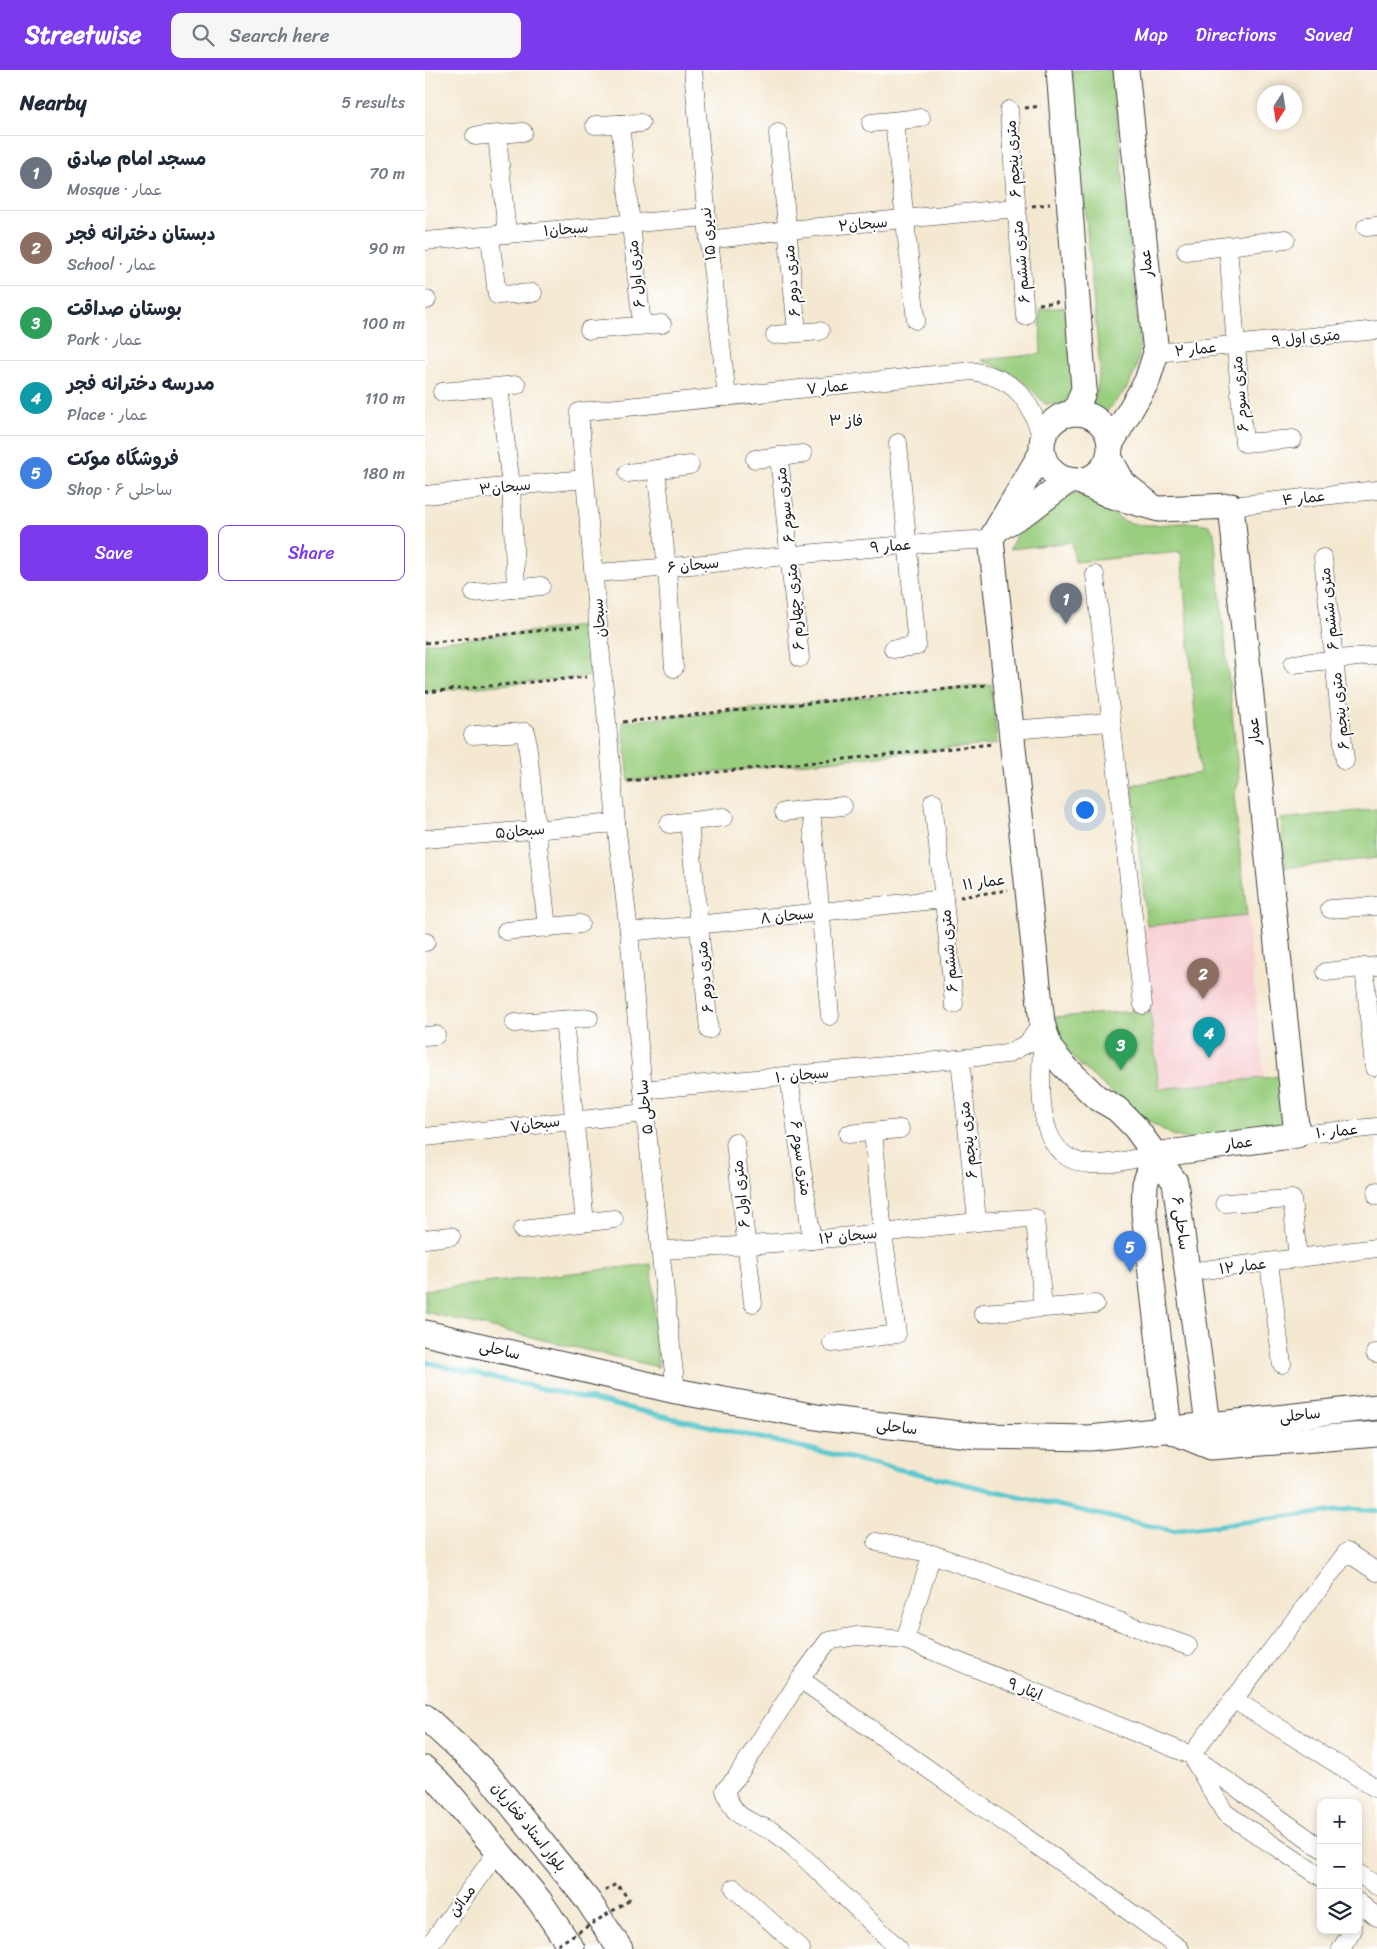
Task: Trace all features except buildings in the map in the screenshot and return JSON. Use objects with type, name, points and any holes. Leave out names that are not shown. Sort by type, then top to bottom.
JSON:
[{"type":"street","name":"ندیری ۱۵","points":[[693,70],[706,216],[727,397]]},
{"type":"street","points":[[1059,70],[1071,201],[1084,389],[1075,412]]},
{"type":"street","name":"عمار","points":[[1109,451],[1147,381],[1155,353],[1126,70]]},
{"type":"street","name":"۶ متری پنجم","points":[[1009,110],[1017,208]]},
{"type":"street","points":[[871,123],[921,118]]},
{"type":"street","points":[[894,121],[916,320]]},
{"type":"street","points":[[595,125],[641,123]]},
{"type":"street","points":[[620,124],[631,224]]},
{"type":"street","points":[[475,136],[523,132]]},
{"type":"street","points":[[778,133],[788,230]]},
{"type":"street","points":[[497,135],[499,235],[497,295],[533,293]]},
{"type":"street","name":"سبحان۲","points":[[709,240],[788,230],[1017,208]]},
{"type":"street","name":"۶ متری ششم","points":[[1017,208],[1025,310]]},
{"type":"street","name":"سبحان۱","points":[[425,241],[706,216]]},
{"type":"street","name":"۶ متری اول","points":[[631,224],[642,325]]},
{"type":"street","name":"۶ متری دوم","points":[[788,230],[797,332]]},
{"type":"street","points":[[1186,251],[1287,239]]},
{"type":"street","points":[[1228,247],[1236,345]]},
{"type":"street","points":[[589,330],[662,324]]},
{"type":"street","name":"۹ متری اول","points":[[1236,345],[1377,330]]},
{"type":"street","points":[[775,334],[820,331]]},
{"type":"street","name":"عمار ۲","points":[[1155,353],[1236,345]]},
{"type":"street","name":"۶ متری سوم","points":[[1236,345],[1244,443],[1293,439]]},
{"type":"street","name":"عمار ۷","points":[[579,412],[972,372],[994,375],[1011,386],[1034,411],[1042,445]]},
{"type":"street","points":[[442,392],[517,385]]},
{"type":"street","points":[[499,388],[511,486],[516,588]]},
{"type":"street","name":"سبحان","points":[[579,412],[584,479],[595,573],[616,824]]},
{"type":"street","points":[[1155,1155],[1093,1165],[1081,1163],[1059,1151],[1052,1140],[1043,1116],[1042,1022],[1006,682],[995,534],[1042,445],[1047,429],[1054,420],[1064,414],[1075,412],[1086,414],[1103,426],[1109,451],[1123,483],[1138,497],[1159,510]]},
{"type":"street","points":[[893,649],[917,646],[898,443]]},
{"type":"street","points":[[1042,445],[1048,467],[1061,478],[1074,480],[1109,495],[1159,510],[1231,506]]},
{"type":"street","points":[[995,534],[1074,480],[1097,474],[1109,451]]},
{"type":"street","points":[[755,459],[803,454]]},
{"type":"street","name":"۶ متری سوم","points":[[779,456],[791,555]]},
{"type":"street","points":[[628,473],[689,465]]},
{"type":"street","points":[[656,469],[667,568],[674,668]]},
{"type":"street","name":"سبحان۳","points":[[425,495],[584,479]]},
{"type":"street","name":"عمار ۴","points":[[1231,506],[1377,490]]},
{"type":"street","name":"عمار","points":[[1155,1155],[1297,1135],[1231,506]]},
{"type":"street","name":"عمار ۹","points":[[791,555],[995,534]]},
{"type":"street","name":"سبحان ۶","points":[[595,573],[667,568],[791,555]]},
{"type":"street","name":"۶ متری چهارم","points":[[791,555],[800,658]]},
{"type":"street","name":"۶ متری ششم","points":[[1323,558],[1334,660]]},
{"type":"street","points":[[1095,575],[1143,1005]]},
{"type":"street","points":[[474,593],[541,586]]},
{"type":"street","points":[[1293,664],[1377,656]]},
{"type":"street","name":"۶ متری پنجم","points":[[1334,660],[1345,761]]},
{"type":"street","points":[[1012,736],[1110,722]]},
{"type":"street","points":[[473,735],[526,732],[538,829],[547,928]]},
{"type":"street","points":[[933,802],[945,899]]},
{"type":"street","points":[[785,812],[843,806]]},
{"type":"street","points":[[811,810],[830,1016]]},
{"type":"street","points":[[669,824],[724,817]]},
{"type":"street","points":[[689,822],[700,924]]},
{"type":"street","name":"سبحان۵","points":[[425,840],[538,829],[616,824]]},
{"type":"street","name":"ساحلی ۵","points":[[616,824],[629,932],[645,1113],[676,1391]]},
{"type":"street","name":"۶ متری ششم","points":[[945,899],[954,1004]]},
{"type":"street","name":"سبحان ۸","points":[[629,932],[945,899]]},
{"type":"street","points":[[1330,909],[1377,906]]},
{"type":"street","points":[[506,931],[580,924]]},
{"type":"street","name":"۶ متری دوم","points":[[700,924],[709,1030]]},
{"type":"street","points":[[1326,972],[1370,966],[1374,1067]]},
{"type":"street","points":[[514,1024],[589,1018]]},
{"type":"street","points":[[564,1020],[585,1222]]},
{"type":"street","points":[[1042,1022],[1050,1049],[1063,1065],[1096,1097],[1117,1109],[1135,1127],[1155,1155]]},
{"type":"street","name":"سبحان ۱۰","points":[[643,1090],[1007,1054],[1028,1043],[1042,1022]]},
{"type":"street","name":"۶ متری پنجم","points":[[960,1059],[977,1220]]},
{"type":"street","name":"۶ متری سوم","points":[[789,1077],[812,1240]]},
{"type":"street","name":"سبحان۷","points":[[425,1137],[573,1119],[645,1113]]},
{"type":"street","name":"عمار ۱۰","points":[[1297,1135],[1377,1127]]},
{"type":"street","points":[[848,1134],[900,1129]]},
{"type":"street","points":[[832,1343],[897,1334],[883,1233],[873,1132]]},
{"type":"street","name":"۶ متری اول","points":[[735,1142],[747,1246]]},
{"type":"street","points":[[1155,1155],[1145,1184],[1144,1212],[1169,1430],[1211,1447],[1377,1434]]},
{"type":"street","name":"ساحلی ۶","points":[[1155,1155],[1175,1182],[1208,1424]]},
{"type":"street","points":[[1377,1191],[1377,1196]]},
{"type":"street","points":[[1225,1203],[1293,1199],[1298,1259]]},
{"type":"street","name":"سبحان ۱۲","points":[[661,1250],[747,1246],[883,1233],[977,1220],[1035,1218],[1043,1308]]},
{"type":"street","points":[[521,1230],[614,1220]]},
{"type":"street","points":[[425,1239],[451,1236]]},
{"type":"street","points":[[747,1246],[753,1303]]},
{"type":"street","name":"عمار ۱۲","points":[[1188,1272],[1377,1248]]},
{"type":"street","points":[[1269,1263],[1282,1364]]},
{"type":"street","points":[[983,1313],[1095,1304]]},
{"type":"street","name":"ساحلی","points":[[425,1333],[676,1391],[822,1418],[977,1436],[1090,1438],[1377,1407]]},
{"type":"street","points":[[877,1542],[932,1554],[1188,1646]]},
{"type":"street","points":[[1317,1874],[1225,1813],[1191,1756],[1347,1552],[1377,1572]]},
{"type":"street","points":[[905,1640],[932,1554]]},
{"type":"street","name":"ایثار ۹","points":[[899,1949],[793,1847],[775,1833],[748,1822],[730,1804],[725,1790],[736,1778],[827,1641],[856,1636],[905,1640],[1191,1756],[1317,1845]]},
{"type":"street","points":[[800,1679],[1092,1884],[1180,1949]]},
{"type":"street","points":[[1233,1699],[1377,1789]]},
{"type":"street","name":"بلوار استاد فخاریان","points":[[425,1717],[487,1774],[589,1902],[620,1949]]},
{"type":"street","points":[[425,1769],[443,1786],[539,1900],[572,1949]]},
{"type":"street","name":"مدائن","points":[[427,1949],[497,1852]]},
{"type":"street","points":[[1362,1876],[1377,1886]]},
{"type":"street","points":[[734,1888],[801,1949]]},
{"type":"street","points":[[1341,1949],[1350,1934]]},
{"type":"path","points":[[1009,110],[1062,104]]},
{"type":"path","points":[[1017,208],[1071,201]]},
{"type":"path","points":[[1025,310],[1078,300]]},
{"type":"path","points":[[425,643],[599,624]]},
{"type":"path","points":[[425,692],[604,675]]},
{"type":"path","points":[[608,726],[623,722],[1006,682]]},
{"type":"path","points":[[629,781],[1012,736]]},
{"type":"path","name":"عمار ۱۱","points":[[945,899],[1027,888]]},
{"type":"path","points":[[551,1949],[630,1900],[616,1884]]},
{"type":"shaded area","points":[[1247,916],[1264,1078],[1158,1089],[1142,929],[1147,926]]},
{"type":"green space","points":[[1072,70],[1112,70],[1140,344],[1139,357],[1133,376],[1119,398],[1104,415],[1096,415],[1090,410],[1097,390],[1100,368]]},
{"type":"green space","points":[[1072,307],[1075,382],[1070,395],[1061,405],[1045,404],[1016,377],[981,360],[1041,354],[1040,309]]},
{"type":"green space","points":[[1071,494],[1089,496],[1099,500],[1124,521],[1135,524],[1198,523],[1209,525],[1214,533],[1239,781],[1234,796],[1247,916],[1147,926],[1132,785],[1200,773],[1181,552],[1075,562],[1072,542],[1010,549],[1019,529]]},
{"type":"green space","points":[[599,624],[604,675],[425,692],[425,643]]},
{"type":"green space","points":[[991,684],[997,744],[629,781],[623,722]]},
{"type":"green space","points":[[1377,809],[1377,858],[1285,868],[1281,819]]},
{"type":"green space","points":[[1150,1010],[1159,1089],[1282,1076],[1289,1130],[1199,1141],[1174,1136],[1138,1115],[1080,1065],[1066,1049],[1057,1033],[1055,1017]]},
{"type":"green space","points":[[651,1264],[658,1367],[425,1312],[425,1290]]},
{"type":"waterway","points":[[425,1362],[1172,1531],[1352,1509],[1377,1511]]},
{"type":"place","name":"مسجد امام صادق","points":[[1066,624]]},
{"type":"place","name":"دبستان دخترانه فجر","points":[[1203,999]]},
{"type":"place","name":"مدرسه دخترانه فجر","points":[[1209,1058]]},
{"type":"place","name":"بوستان صداقت","points":[[1121,1070]]},
{"type":"place","name":"فروشگاه موکت","points":[[1130,1272]]},
{"type":"district","name":"فاز ۳","points":[[846,420]]}]
